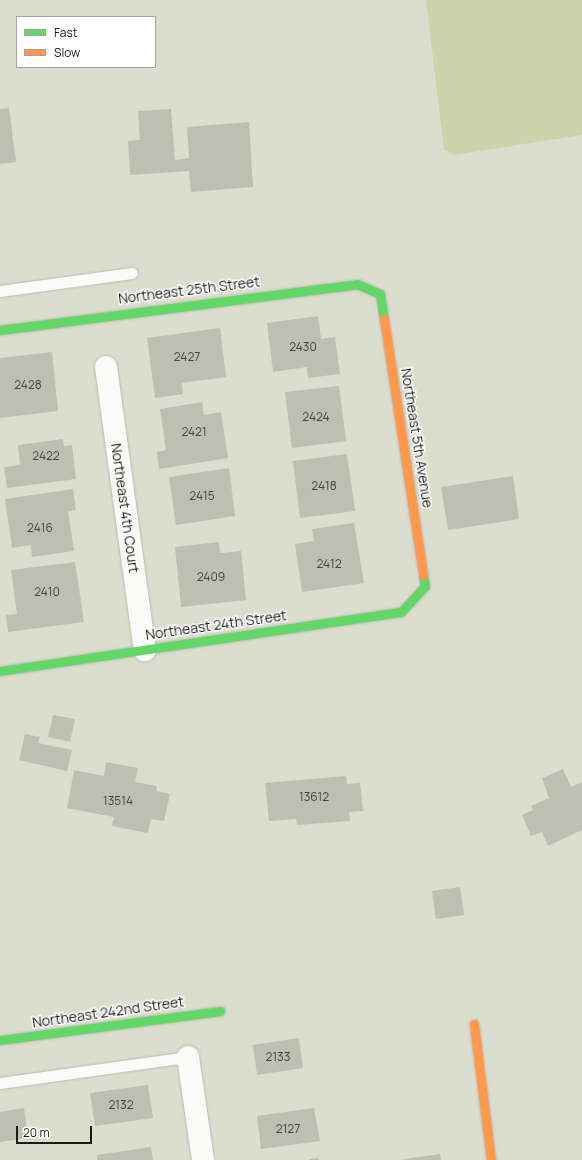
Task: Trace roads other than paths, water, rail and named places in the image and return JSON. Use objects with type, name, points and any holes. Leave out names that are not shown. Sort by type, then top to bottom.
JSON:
[{"type":"street","name":"Northeast 25th Street","points":[[0,330],[331,286],[357,284],[380,294]]},
{"type":"street","name":"Northeast 5th Avenue","points":[[380,294],[425,586]]},
{"type":"street","name":"Northeast 4th Court","points":[[106,367],[145,650]]},
{"type":"street","name":"Northeast 24th Street","points":[[0,671],[401,612],[425,586]]},
{"type":"street","name":"Northeast 242nd Street","points":[[0,1040],[220,1011]]},
{"type":"street","points":[[474,1024],[491,1160]]},
{"type":"street","points":[[188,1057],[203,1160]]},
{"type":"lane","points":[[0,291],[132,273]]},
{"type":"lane","points":[[0,1083],[188,1057]]}]
